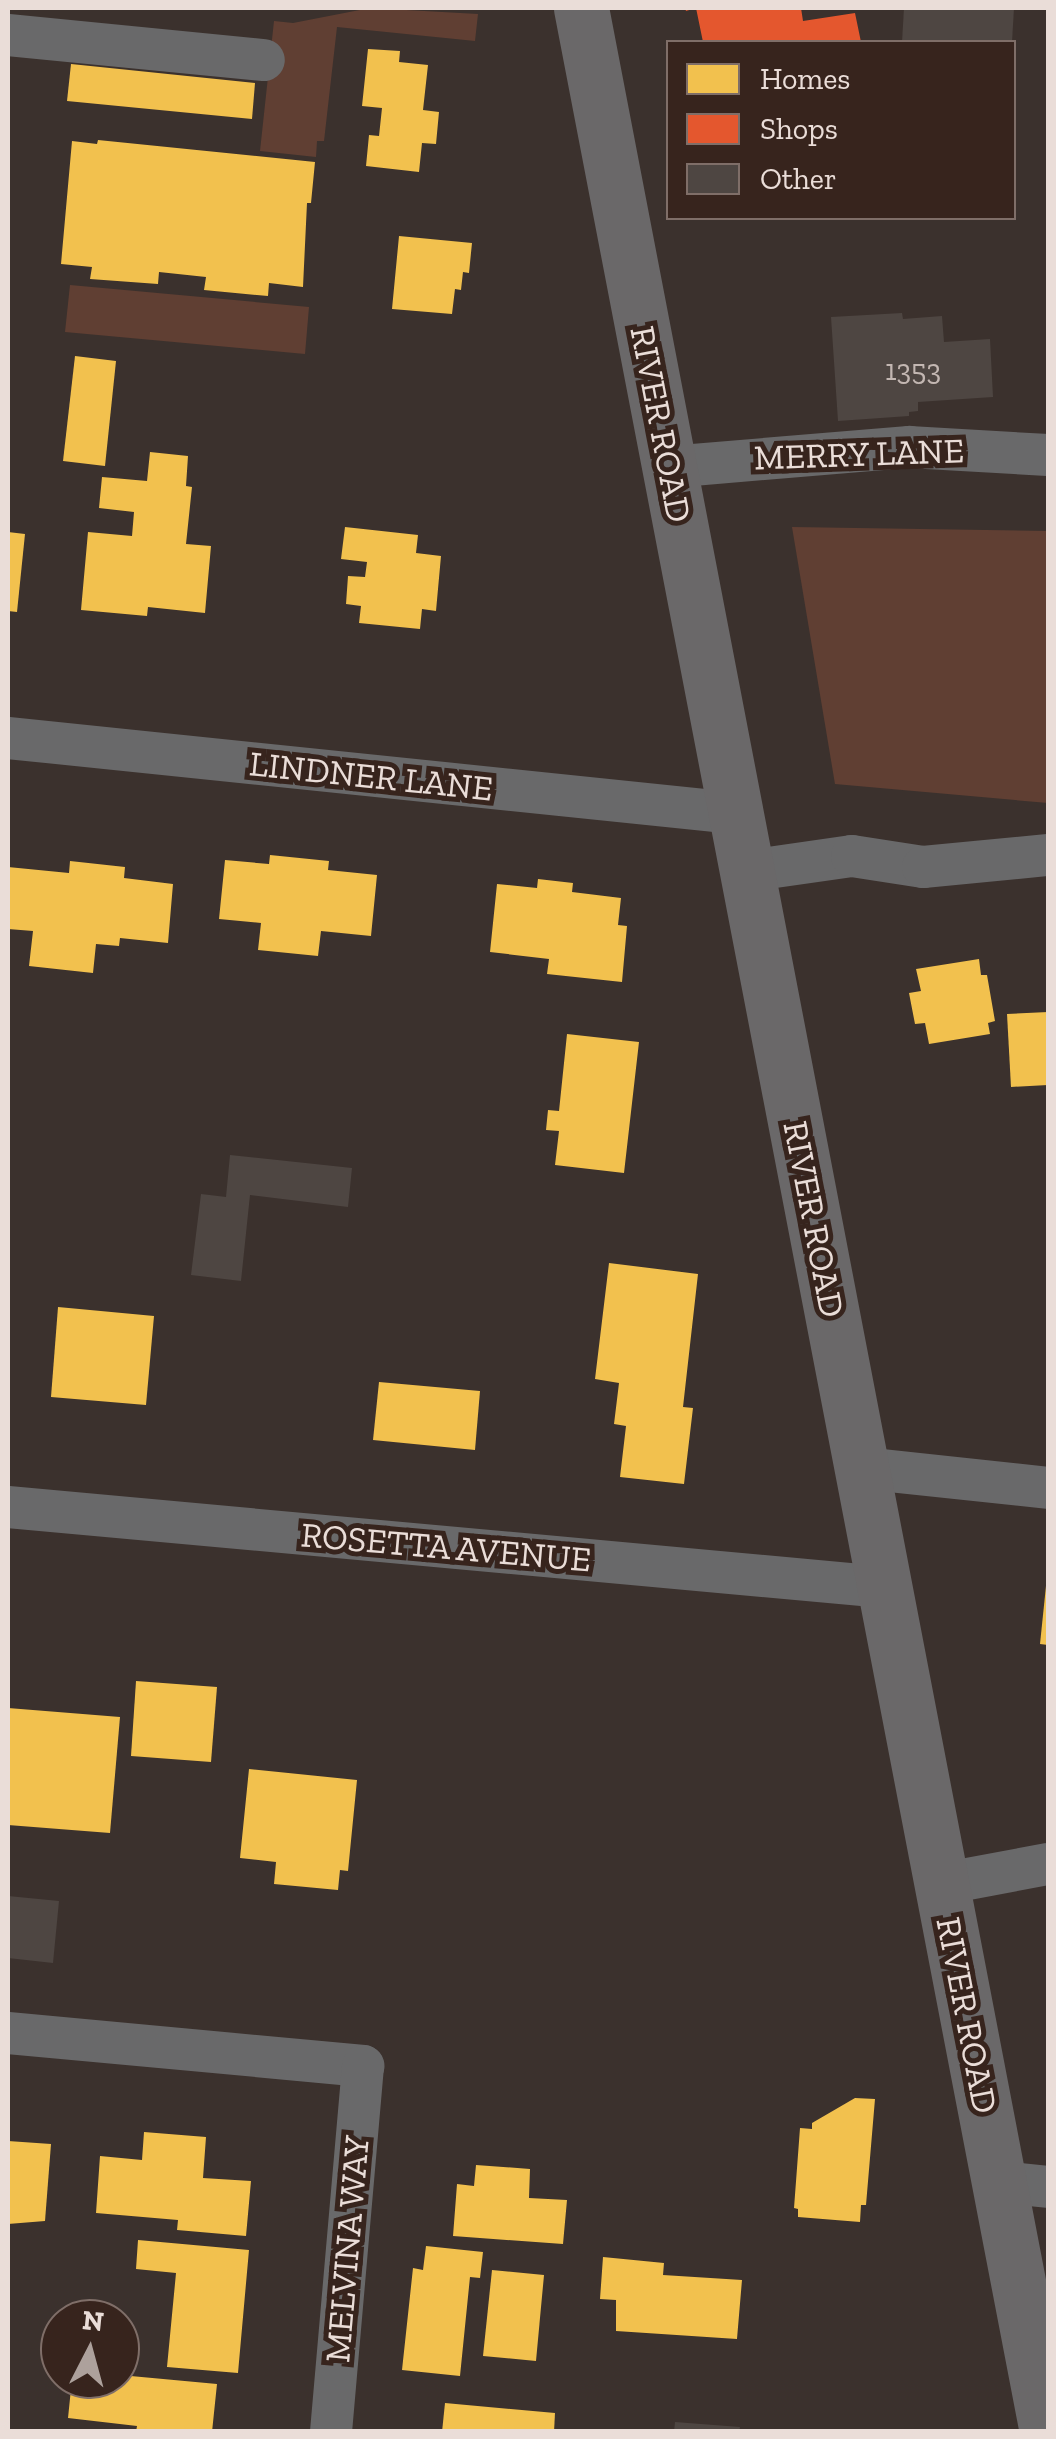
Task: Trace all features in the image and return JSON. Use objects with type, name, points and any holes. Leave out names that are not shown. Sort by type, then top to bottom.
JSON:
[{"type":"main road","name":"RIVER ROAD","points":[[580,8],[941,1884],[1024,2184],[1046,2432]]},
{"type":"street","points":[[9,26],[264,60]]},
{"type":"street","name":"MERRY LANE","points":[[669,467],[909,447],[1048,455]]},
{"type":"street","name":"LINDNER LANE","points":[[8,738],[736,813]]},
{"type":"street","points":[[747,871],[852,856],[923,867],[1048,855]]},
{"type":"street","points":[[862,1468],[1048,1488]]},
{"type":"street","name":"ROSETTA AVENUE","points":[[8,1507],[884,1587]]},
{"type":"street","points":[[941,1884],[1048,1864]]},
{"type":"street","name":"MELVINA WAY","points":[[8,2033],[362,2066],[331,2432]]},
{"type":"shaded area","points":[[370,8],[478,14],[475,41],[337,27],[324,141],[317,141],[316,157],[260,151],[274,21],[293,23]]},
{"type":"shaded area","points":[[70,285],[309,307],[305,354],[65,332]]},
{"type":"shaded area","points":[[792,527],[1048,531],[1048,803],[835,784]]},
{"type":"building: Homes","points":[[368,49],[400,51],[399,62],[428,65],[423,110],[439,112],[436,144],[422,143],[419,172],[366,166],[369,135],[379,136],[382,108],[362,106]]},
{"type":"building: Homes","points":[[71,64],[255,83],[252,119],[67,101]]},
{"type":"building: Homes","points":[[98,140],[315,162],[311,203],[307,203],[303,287],[269,283],[268,296],[204,290],[206,277],[159,272],[158,284],[90,279],[92,267],[61,264],[72,141],[97,144]]},
{"type":"building: Homes","points":[[399,236],[472,243],[469,273],[463,272],[461,290],[455,289],[452,314],[392,309]]},
{"type":"building: Homes","points":[[75,356],[116,361],[105,466],[63,461]]},
{"type":"building: Homes","points":[[150,452],[188,456],[186,486],[192,487],[186,544],[211,546],[205,613],[148,607],[147,616],[81,610],[88,532],[132,536],[134,512],[99,508],[102,477],[147,481]]},
{"type":"building: Homes","points":[[345,527],[418,535],[416,553],[441,556],[436,611],[422,609],[420,629],[359,623],[361,606],[346,604],[348,576],[365,577],[367,562],[341,559]]},
{"type":"building: Homes","points":[[8,532],[25,534],[17,612],[8,611]]},
{"type":"building: Homes","points":[[270,855],[329,861],[328,870],[377,875],[371,936],[321,931],[318,956],[258,950],[261,923],[219,919],[225,860],[269,864]]},
{"type":"building: Homes","points":[[70,861],[125,867],[124,878],[173,884],[168,943],[120,938],[119,946],[96,944],[93,973],[29,966],[33,931],[8,929],[8,867],[69,873]]},
{"type":"building: Homes","points":[[538,879],[573,883],[572,892],[621,898],[618,925],[627,926],[622,982],[547,974],[549,959],[490,952],[497,884],[537,888]]},
{"type":"building: Homes","points":[[979,959],[981,975],[987,975],[995,1021],[988,1023],[990,1034],[929,1044],[925,1023],[915,1024],[909,993],[921,991],[916,969]]},
{"type":"building: Homes","points":[[1048,1012],[1048,1085],[1011,1087],[1007,1014]]},
{"type":"building: Homes","points":[[567,1034],[639,1042],[624,1173],[555,1165],[559,1131],[546,1130],[548,1110],[559,1111]]},
{"type":"building: Homes","points":[[609,1263],[698,1274],[683,1407],[693,1408],[684,1484],[620,1477],[626,1426],[614,1424],[619,1383],[595,1379]]},
{"type":"building: Homes","points":[[58,1307],[154,1316],[146,1405],[51,1397]]},
{"type":"building: Homes","points":[[379,1382],[480,1391],[475,1450],[373,1440]]},
{"type":"building: Homes","points":[[1048,1586],[1048,1645],[1040,1644]]},
{"type":"building: Homes","points":[[136,1681],[217,1687],[211,1762],[131,1756]]},
{"type":"building: Homes","points":[[8,1708],[120,1717],[110,1833],[8,1825]]},
{"type":"building: Homes","points":[[249,1769],[357,1780],[348,1871],[340,1870],[338,1890],[274,1884],[276,1862],[240,1858]]},
{"type":"building: Homes","points":[[855,2098],[875,2099],[866,2205],[861,2205],[860,2222],[798,2217],[798,2209],[794,2208],[800,2128],[812,2129],[812,2123]]},
{"type":"building: Homes","points":[[144,2132],[206,2137],[203,2178],[251,2181],[246,2236],[177,2230],[178,2220],[96,2213],[100,2156],[142,2160]]},
{"type":"building: Homes","points":[[8,2141],[51,2144],[45,2221],[8,2224]]},
{"type":"building: Homes","points":[[476,2165],[530,2169],[529,2198],[567,2200],[563,2244],[453,2236],[457,2184],[474,2186]]},
{"type":"building: Homes","points":[[138,2240],[249,2250],[238,2373],[167,2367],[176,2273],[136,2269]]},
{"type":"building: Homes","points":[[426,2246],[483,2252],[480,2278],[470,2277],[460,2376],[402,2370],[413,2268],[423,2270]]},
{"type":"building: Homes","points":[[603,2257],[664,2263],[663,2275],[742,2280],[737,2339],[616,2331],[616,2300],[600,2299]]},
{"type":"building: Homes","points":[[492,2270],[544,2275],[536,2361],[483,2356]]},
{"type":"building: Homes","points":[[140,2377],[217,2384],[212,2432],[136,2432],[137,2426],[68,2418],[70,2399],[140,2399]]},
{"type":"building: Homes","points":[[445,2403],[555,2413],[554,2432],[442,2432]]},
{"type":"building: Shops","points":[[696,8],[801,8],[803,21],[855,13],[861,40],[703,40]]},
{"type":"building: Other","points":[[904,8],[1014,8],[1012,40],[902,40]]},
{"type":"building: Other","points":[[902,313],[903,319],[942,316],[944,342],[990,339],[993,397],[918,402],[918,411],[909,412],[909,416],[838,421],[831,317]]},
{"type":"building: Other","points":[[230,1155],[352,1168],[348,1207],[250,1195],[241,1281],[191,1275],[201,1194],[226,1197]]},
{"type":"building: Other","points":[[8,1896],[59,1901],[53,1963],[8,1958]]},
{"type":"building: Other","points":[[675,2422],[740,2427],[739,2432],[674,2432]]}]
